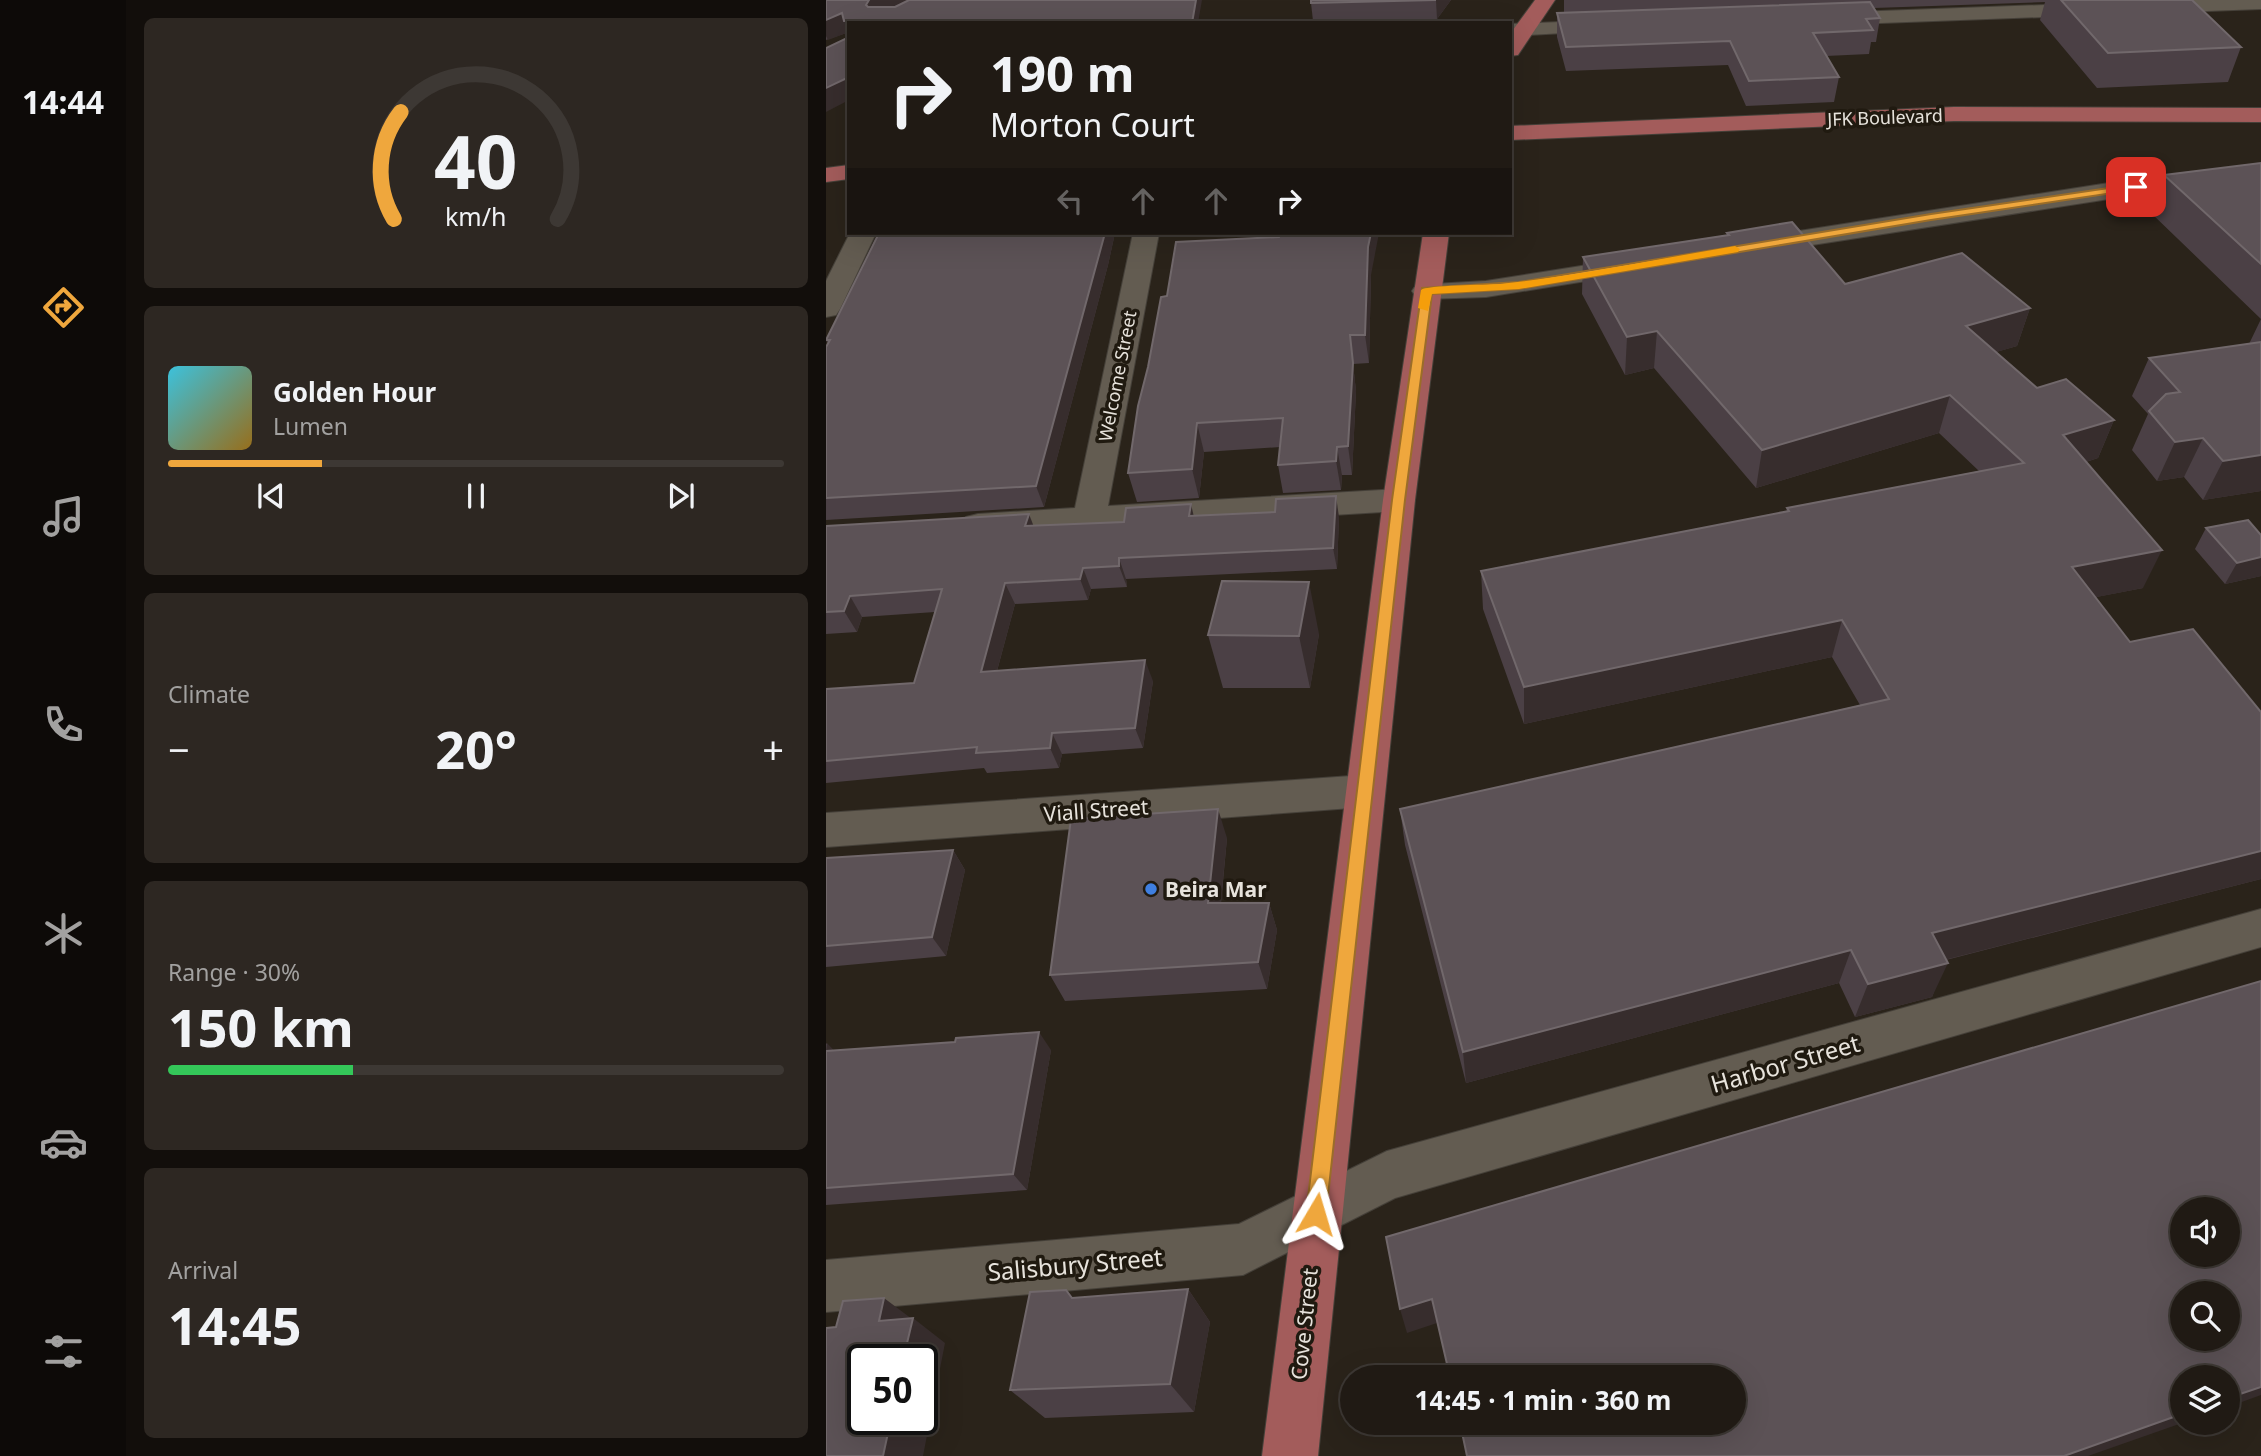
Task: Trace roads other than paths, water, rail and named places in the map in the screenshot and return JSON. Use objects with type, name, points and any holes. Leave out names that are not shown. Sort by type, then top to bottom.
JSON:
[{"type":"main road","points":[[1517,29],[1545,0]]},
{"type":"main road","name":"JFK Boulevard","points":[[1512,133],[1954,114],[2261,115]]},
{"type":"main road","name":"JFK Boulevard","points":[[1512,154],[1865,141]]},
{"type":"main road","points":[[826,168],[847,171]]},
{"type":"main road","points":[[826,175],[847,171]]},
{"type":"main road","name":"Cove Street","points":[[1290,1456],[1399,500],[1436,235]]},
{"type":"street","points":[[1803,20],[2130,4],[2261,3]]},
{"type":"street","points":[[1517,29],[1630,25]]},
{"type":"street","points":[[1735,249],[2109,191],[2261,176]]},
{"type":"street","points":[[826,309],[862,235]]},
{"type":"street","name":"Welcome Street","points":[[1089,519],[1146,235]]},
{"type":"street","points":[[1426,290],[1463,291],[1519,285],[1654,263]]},
{"type":"street","points":[[950,527],[1399,500]]},
{"type":"street","name":"Viall Street","points":[[826,830],[1365,791]]},
{"type":"street","name":"Harbor Street","points":[[1316,1214],[1387,1176],[2261,928]]},
{"type":"street","name":"Salisbury Street","points":[[826,1286],[1243,1249],[1316,1214]]},
{"type":"place","name":"Beira Mar","points":[[1151,889]]}]
